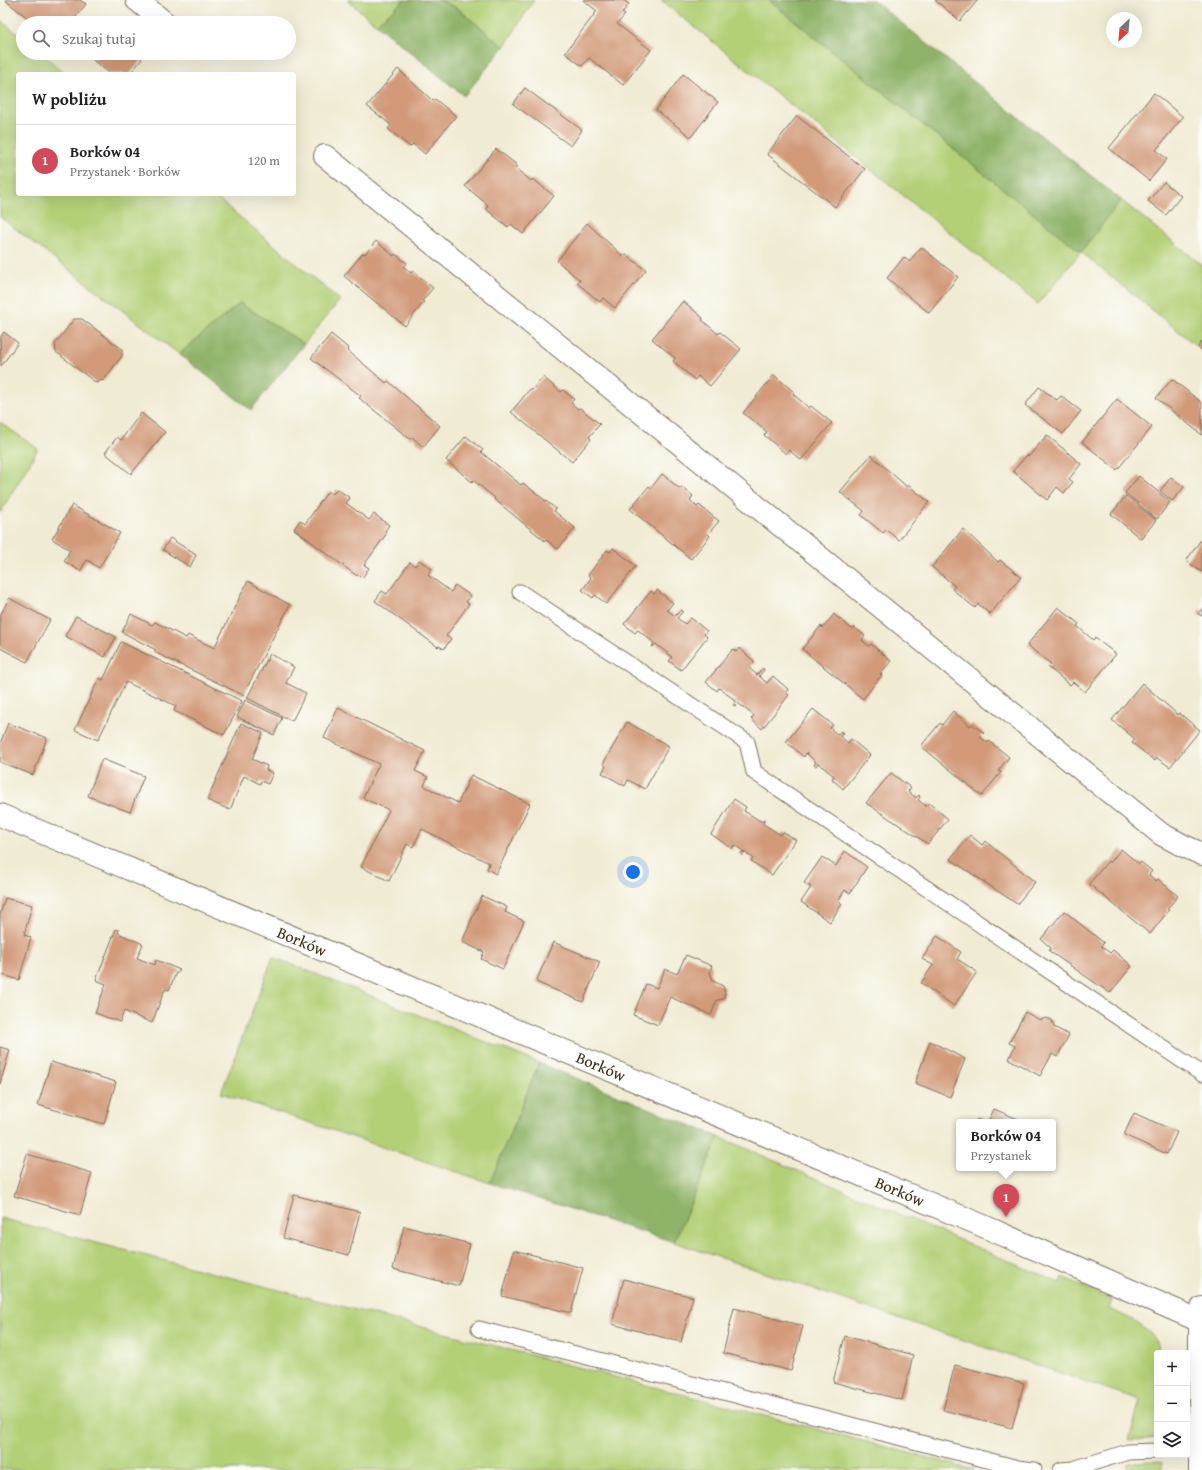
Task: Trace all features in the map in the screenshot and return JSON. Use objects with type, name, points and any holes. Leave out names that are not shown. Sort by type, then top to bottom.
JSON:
[{"type":"street","points":[[137,0],[156,16]]},
{"type":"street","points":[[325,156],[1161,834],[1202,854]]},
{"type":"street","name":"Borków","points":[[0,815],[981,1225],[1201,1314]]},
{"type":"street","points":[[1200,1470],[1193,1449],[1201,1314]]},
{"type":"lane","points":[[520,592],[747,742],[754,772],[1202,1074]]},
{"type":"lane","points":[[479,1329],[1018,1468],[1034,1470]]},
{"type":"lane","points":[[1061,1470],[1073,1469],[1128,1452],[1154,1451]]},
{"type":"green space","points":[[347,0],[405,0],[376,24]]},
{"type":"green space","points":[[405,0],[439,0],[457,8],[504,47],[464,96],[376,24]]},
{"type":"green space","points":[[439,0],[534,0],[504,47],[457,8]]},
{"type":"green space","points":[[661,0],[769,0],[1081,252],[1038,304]]},
{"type":"green space","points":[[769,0],[873,0],[1121,200],[1081,252]]},
{"type":"green space","points":[[0,20],[16,33],[16,60],[49,60],[64,72],[16,72],[16,196],[214,196],[340,300],[304,344],[240,303],[179,354],[0,217]]},
{"type":"green space","points":[[1121,200],[1202,265],[1202,341],[1198,347],[1081,252]]},
{"type":"green space","points":[[240,303],[304,344],[251,410],[179,354]]},
{"type":"green space","points":[[0,422],[38,449],[0,513]]},
{"type":"green space","points":[[273,957],[539,1063],[490,1183],[221,1093]]},
{"type":"green space","points":[[539,1063],[719,1137],[674,1242],[490,1183]]},
{"type":"green space","points":[[719,1137],[1060,1283],[1063,1277],[1112,1300],[1109,1309],[1134,1320],[1152,1336],[1159,1350],[1154,1350],[1154,1438],[1129,1441],[1140,1400],[674,1242]]},
{"type":"green space","points":[[0,1218],[975,1470],[0,1470]]},
{"type":"green space","points":[[1162,1461],[1162,1470],[1128,1470],[1128,1463]]},
{"type":"building","points":[[5,0],[80,0],[86,4],[77,16],[25,16]]},
{"type":"building","points":[[583,0],[623,0],[629,4],[622,13],[625,15],[617,24],[651,50],[623,85],[589,58],[582,66],[565,53],[597,11]]},
{"type":"building","points":[[935,0],[978,0],[960,21]]},
{"type":"building","points":[[93,60],[141,60],[132,72],[108,72]]},
{"type":"building","points":[[398,69],[433,101],[435,99],[456,116],[425,154],[413,144],[410,147],[388,129],[391,125],[367,106]]},
{"type":"building","points":[[683,74],[718,102],[691,137],[656,110]]},
{"type":"building","points":[[525,88],[582,130],[571,146],[513,104]]},
{"type":"building","points":[[1154,93],[1183,117],[1156,150],[1167,159],[1149,181],[1109,148]]},
{"type":"building","points":[[797,116],[865,169],[835,207],[767,154]]},
{"type":"building","points":[[496,149],[517,165],[515,168],[531,181],[533,179],[554,196],[523,234],[511,224],[508,227],[486,209],[488,205],[465,186]]},
{"type":"building","points":[[1164,182],[1181,196],[1166,215],[1148,201]]},
{"type":"building","points":[[587,223],[623,256],[625,254],[646,270],[615,308],[603,298],[600,302],[577,283],[580,280],[557,261]]},
{"type":"building","points":[[376,241],[394,256],[395,254],[407,263],[404,267],[411,273],[413,271],[433,288],[405,326],[344,276],[363,253],[365,254]]},
{"type":"building","points":[[921,247],[958,277],[929,313],[887,278],[904,257],[909,262]]},
{"type":"building","points":[[683,301],[703,318],[702,320],[718,334],[720,332],[741,349],[710,386],[698,376],[695,380],[673,361],[675,358],[652,339]]},
{"type":"building","points":[[74,319],[82,319],[122,349],[122,356],[103,381],[102,380],[96,383],[56,352],[55,344]]},
{"type":"building","points":[[4,332],[18,343],[1,366],[0,338]]},
{"type":"building","points":[[331,334],[348,348],[347,350],[386,383],[388,381],[440,426],[423,447],[412,437],[410,439],[359,398],[361,396],[311,358]]},
{"type":"building","points":[[1202,341],[1202,351],[1198,347]]},
{"type":"building","points":[[774,375],[794,392],[793,394],[809,408],[811,406],[832,423],[801,460],[789,450],[786,454],[764,435],[767,432],[743,413]]},
{"type":"building","points":[[543,377],[561,392],[563,390],[574,399],[571,403],[578,409],[580,408],[600,424],[589,437],[591,439],[572,462],[511,412],[530,389],[532,390]]},
{"type":"building","points":[[1172,379],[1202,403],[1202,435],[1156,398]]},
{"type":"building","points":[[1039,387],[1057,400],[1061,396],[1081,411],[1063,434],[1025,405]]},
{"type":"building","points":[[1117,399],[1152,427],[1117,470],[1082,442]]},
{"type":"building","points":[[141,413],[165,432],[131,474],[105,453],[117,437],[121,440]]},
{"type":"building","points":[[1047,435],[1081,464],[1069,479],[1073,482],[1064,493],[1057,487],[1047,500],[1013,471],[1027,455],[1029,456]]},
{"type":"building","points":[[466,436],[483,450],[481,452],[521,485],[523,483],[556,509],[554,511],[575,528],[558,549],[546,540],[545,541],[473,480],[472,482],[446,460]]},
{"type":"building","points":[[871,455],[907,487],[908,485],[929,502],[899,540],[886,530],[883,533],[861,515],[864,511],[840,492]]},
{"type":"building","points":[[662,474],[680,489],[682,487],[693,496],[690,500],[697,507],[699,505],[719,521],[708,534],[710,536],[691,559],[630,509],[649,486],[651,488]]},
{"type":"building","points":[[1139,476],[1170,502],[1157,519],[1125,493]]},
{"type":"building","points":[[1171,477],[1184,487],[1172,501],[1160,491]]},
{"type":"building","points":[[337,489],[350,498],[346,503],[369,520],[374,514],[389,525],[385,531],[387,533],[364,565],[369,568],[362,578],[358,574],[357,576],[294,529],[300,520],[305,524],[328,491],[333,494]]},
{"type":"building","points":[[1126,496],[1156,520],[1141,539],[1111,514]]},
{"type":"building","points":[[72,505],[120,533],[99,568],[87,560],[80,571],[64,561],[70,550],[52,539]]},
{"type":"building","points":[[963,529],[998,562],[1000,560],[1021,577],[990,614],[978,604],[975,608],[952,589],[955,586],[932,567]]},
{"type":"building","points":[[170,538],[196,555],[190,567],[163,550]]},
{"type":"building","points":[[1202,538],[1202,572],[1186,561]]},
{"type":"building","points":[[613,548],[636,566],[606,604],[595,595],[593,598],[582,590],[591,578],[588,575],[607,550],[610,552]]},
{"type":"building","points":[[419,560],[432,569],[428,575],[451,592],[455,585],[471,596],[466,602],[469,604],[446,636],[451,639],[444,649],[439,646],[438,647],[375,601],[382,591],[387,594],[410,562],[415,566]]},
{"type":"building","points":[[248,581],[290,605],[243,695],[154,652],[156,650],[122,632],[131,614],[152,625],[155,622],[186,638],[188,635],[214,648]]},
{"type":"building","points":[[657,590],[673,603],[667,610],[675,616],[681,610],[683,611],[677,618],[685,624],[691,618],[707,631],[704,634],[707,637],[681,670],[669,661],[672,657],[656,644],[652,647],[654,643],[638,630],[635,633],[624,624],[651,591],[654,594]]},
{"type":"building","points":[[9,598],[50,620],[27,662],[0,648],[0,616]]},
{"type":"building","points":[[1058,607],[1079,624],[1077,626],[1093,640],[1095,638],[1116,654],[1085,692],[1073,682],[1070,685],[1048,667],[1051,664],[1027,645]]},
{"type":"building","points":[[1202,608],[1202,616],[1198,614]]},
{"type":"building","points":[[834,614],[852,629],[854,627],[865,636],[862,640],[869,646],[871,644],[891,661],[863,699],[802,649],[821,626],[823,628]]},
{"type":"building","points":[[76,616],[116,637],[105,657],[65,636]]},
{"type":"building","points":[[121,642],[242,701],[224,735],[174,711],[176,706],[126,682],[98,740],[75,730],[99,678],[103,680]]},
{"type":"building","points":[[739,648],[755,662],[749,668],[757,675],[763,668],[764,670],[759,676],[767,683],[773,676],[789,690],[786,693],[789,695],[762,729],[751,719],[754,716],[738,703],[735,706],[733,705],[736,701],[719,688],[717,691],[706,682],[733,649],[736,652]]},
{"type":"building","points":[[270,654],[294,667],[286,683],[306,693],[292,721],[247,698]]},
{"type":"building","points":[[1142,683],[1178,715],[1179,713],[1200,730],[1170,767],[1157,758],[1155,761],[1132,743],[1135,739],[1112,720]]},
{"type":"building","points":[[245,700],[282,718],[274,735],[237,717]]},
{"type":"building","points":[[338,708],[425,751],[415,771],[428,777],[424,786],[458,803],[471,775],[530,804],[496,874],[487,869],[489,863],[422,829],[413,847],[407,844],[389,881],[361,867],[389,810],[363,798],[379,764],[324,738]]},
{"type":"building","points":[[813,709],[833,725],[830,728],[838,735],[841,731],[843,733],[840,736],[848,743],[851,739],[870,755],[843,789],[832,779],[834,776],[818,763],[816,766],[814,765],[816,762],[806,753],[804,757],[786,742]]},
{"type":"building","points":[[953,711],[970,726],[972,724],[984,733],[980,737],[988,743],[989,741],[1009,757],[998,771],[1001,772],[982,796],[921,746],[940,723],[942,725]]},
{"type":"building","points":[[627,722],[669,746],[645,789],[628,780],[625,786],[602,773],[606,766],[603,764]]},
{"type":"building","points":[[8,723],[47,738],[33,775],[0,762],[0,744]]},
{"type":"building","points":[[241,723],[263,733],[252,759],[267,766],[266,770],[273,773],[268,784],[261,781],[260,784],[244,776],[230,810],[207,800]]},
{"type":"building","points":[[102,759],[144,776],[130,812],[88,796]]},
{"type":"building","points":[[891,773],[911,788],[908,791],[916,798],[919,795],[920,797],[918,800],[926,806],[929,803],[948,819],[928,844],[866,803]]},
{"type":"building","points":[[734,799],[746,807],[744,811],[762,822],[765,819],[763,824],[781,835],[783,832],[796,840],[772,875],[751,861],[753,858],[744,852],[742,856],[740,854],[743,851],[734,845],[732,849],[711,834]]},
{"type":"building","points":[[970,835],[982,845],[985,841],[1035,882],[1017,904],[950,859]]},
{"type":"building","points":[[1121,849],[1139,864],[1141,862],[1152,871],[1149,875],[1156,881],[1158,879],[1178,896],[1150,934],[1089,884],[1108,861],[1110,863]]},
{"type":"building","points":[[845,851],[867,867],[850,893],[845,890],[838,901],[842,904],[830,922],[801,902],[811,887],[804,883],[822,857],[836,866]]},
{"type":"building","points":[[482,896],[507,907],[505,912],[524,921],[503,969],[481,959],[484,952],[462,942]]},
{"type":"building","points":[[5,898],[32,905],[24,935],[31,937],[19,980],[0,974],[0,915]]},
{"type":"building","points":[[1064,911],[1104,943],[1101,946],[1110,953],[1113,950],[1132,966],[1110,993],[1049,951],[1051,948],[1041,939]]},
{"type":"building","points":[[116,929],[119,930],[118,933],[143,944],[137,958],[155,965],[156,960],[180,970],[176,973],[169,990],[165,989],[152,1023],[124,1011],[120,1022],[95,1013],[106,984],[96,980]]},
{"type":"building","points":[[937,936],[961,952],[957,959],[977,972],[954,1006],[921,983],[933,965],[922,959]]},
{"type":"building","points":[[553,942],[600,962],[583,1002],[536,982]]},
{"type":"building","points":[[686,955],[712,966],[710,972],[713,981],[723,986],[725,993],[723,999],[717,1000],[711,1015],[670,997],[658,1025],[633,1015],[646,984],[657,988],[665,969],[677,974]]},
{"type":"building","points":[[1025,1012],[1040,1020],[1046,1018],[1052,1020],[1054,1027],[1069,1035],[1057,1057],[1052,1054],[1040,1076],[1009,1059],[1015,1046],[1009,1043]]},
{"type":"building","points":[[930,1041],[965,1059],[950,1097],[915,1083]]},
{"type":"building","points":[[0,1047],[10,1050],[0,1084]]},
{"type":"building","points":[[51,1062],[116,1082],[104,1124],[38,1105]]},
{"type":"building","points":[[994,1109],[1018,1119],[989,1119]]},
{"type":"building","points":[[1134,1113],[1177,1132],[1167,1154],[1124,1135]]},
{"type":"building","points":[[27,1154],[92,1173],[80,1215],[14,1196]]},
{"type":"building","points":[[294,1195],[360,1212],[349,1255],[283,1238]]},
{"type":"building","points":[[404,1226],[470,1244],[459,1286],[393,1269]]},
{"type":"building","points":[[514,1250],[583,1268],[571,1313],[502,1296]]},
{"type":"building","points":[[624,1279],[693,1297],[681,1342],[612,1324]]},
{"type":"building","points":[[734,1308],[803,1326],[791,1371],[723,1353]]},
{"type":"building","points":[[845,1336],[913,1355],[902,1400],[833,1382]]},
{"type":"building","points":[[955,1365],[1024,1383],[1012,1428],[943,1410]]},
{"type":"place","name":"Borków 04","points":[[1006,1217]]}]
